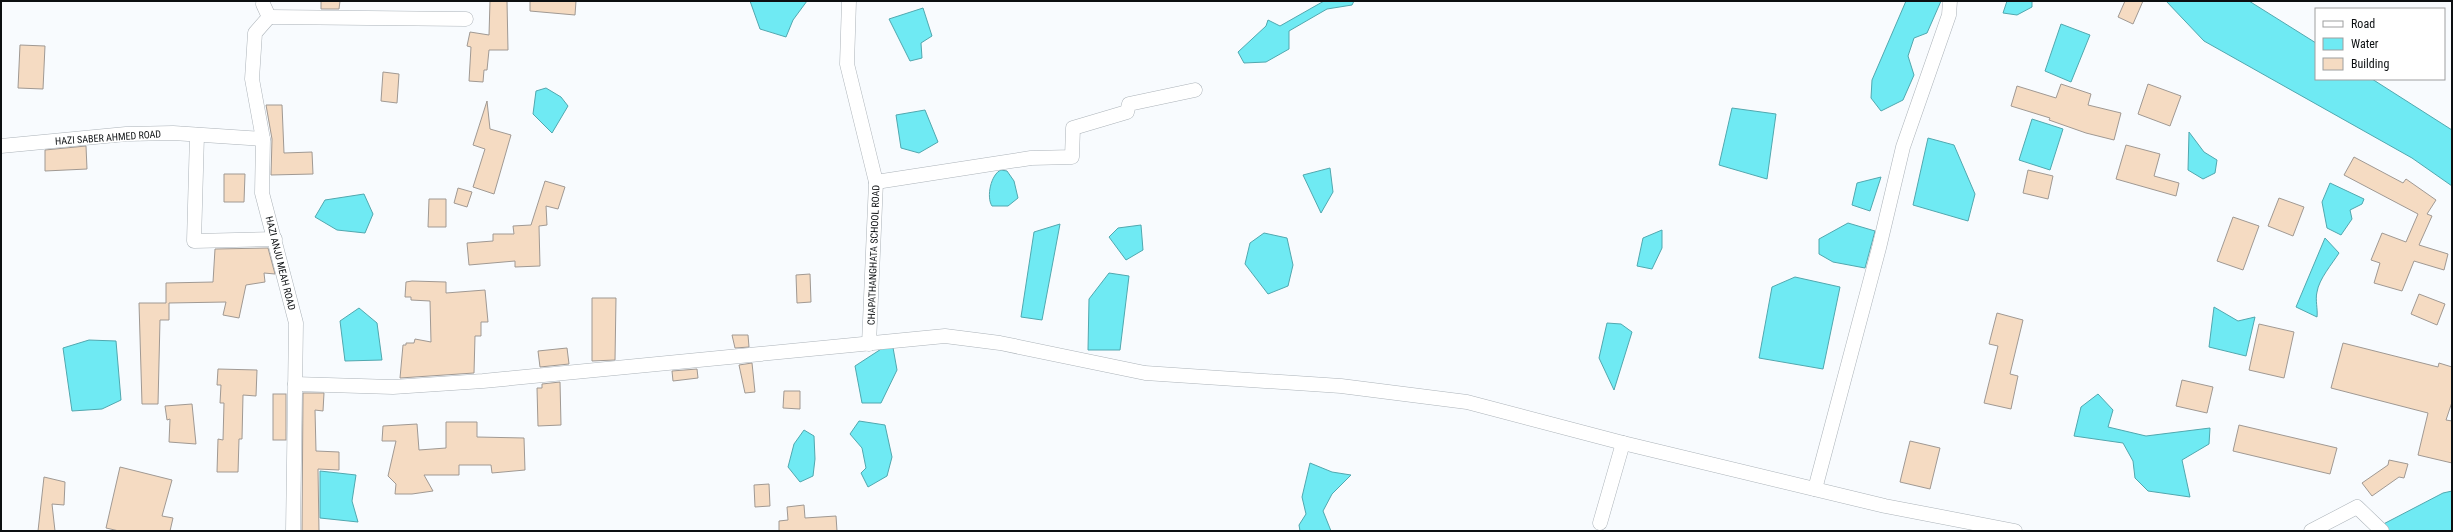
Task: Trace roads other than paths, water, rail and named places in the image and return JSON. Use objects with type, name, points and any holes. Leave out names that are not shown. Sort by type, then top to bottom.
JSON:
[{"type":"street","name":"CHAPATHANGHATA SCHOOL ROAD","points":[[849,1],[847,64],[876,182],[869,344]]},
{"type":"street","points":[[1815,489],[1879,248],[1903,147],[1948,15],[1950,1]]},
{"type":"street","name":"HAZI ANJU MEAH ROAD","points":[[294,531],[296,323],[262,193],[263,139],[252,79],[254,33],[266,10],[466,19]]},
{"type":"street","points":[[876,182],[1031,158],[1072,157],[1073,128],[1127,112],[1129,104],[1195,90]]},
{"type":"street","name":"HAZI SABER AHMED ROAD","points":[[1,146],[126,134],[198,135],[263,139]]},
{"type":"street","points":[[198,135],[194,241],[275,239]]},
{"type":"street","points":[[295,384],[393,387],[483,381],[945,336],[1000,343],[1145,373],[1341,386],[1467,402],[1623,443],[1885,506],[2015,531]]},
{"type":"street","points":[[1600,523],[1623,443]]},
{"type":"street","points":[[2311,531],[2357,507],[2382,531]]},
{"type":"water","points":[[750,1],[807,1],[793,20],[786,37],[760,29]]},
{"type":"water","points":[[1324,1],[1354,1],[1352,5],[1327,9],[1289,31],[1289,49],[1266,62],[1244,63],[1238,52],[1266,26],[1268,20],[1280,26]]},
{"type":"water","points":[[1906,1],[1941,1],[1927,33],[1914,38],[1908,56],[1914,75],[1903,100],[1881,111],[1871,98],[1872,80]]},
{"type":"water","points":[[2007,1],[2032,1],[2032,7],[2017,15],[2003,13]]},
{"type":"water","points":[[2166,1],[2249,1],[2315,42],[2315,80],[2374,80],[2452,130],[2452,186],[2412,158],[2204,41]]},
{"type":"water","points":[[923,8],[932,36],[921,43],[922,58],[910,61],[889,19]]},
{"type":"water","points":[[2061,24],[2090,35],[2071,82],[2045,71]]},
{"type":"water","points":[[546,88],[561,97],[568,106],[552,133],[533,114],[536,91]]},
{"type":"water","points":[[1732,108],[1776,114],[1767,179],[1719,165]]},
{"type":"water","points":[[925,110],[938,142],[919,153],[901,148],[896,115]]},
{"type":"water","points":[[2032,119],[2063,129],[2050,170],[2019,160]]},
{"type":"water","points":[[2189,132],[2204,152],[2217,160],[2215,173],[2203,179],[2188,170]]},
{"type":"water","points":[[1928,138],[1954,145],[1975,194],[1968,221],[1913,205]]},
{"type":"water","points":[[1330,168],[1333,192],[1321,213],[1303,175]]},
{"type":"water","points":[[1001,170],[1007,171],[1014,181],[1018,198],[1008,206],[992,206],[989,197],[990,186],[997,172]]},
{"type":"water","points":[[1881,177],[1870,211],[1852,205],[1857,183]]},
{"type":"water","points":[[2330,183],[2364,199],[2362,204],[2350,210],[2352,219],[2341,235],[2327,228],[2322,202]]},
{"type":"water","points":[[364,194],[373,214],[365,233],[337,230],[315,217],[325,200]]},
{"type":"water","points":[[1848,223],[1875,231],[1865,268],[1833,262],[1819,254],[1819,239]]},
{"type":"water","points":[[1060,224],[1042,320],[1021,317],[1034,232]]},
{"type":"water","points":[[1141,225],[1143,250],[1126,260],[1109,237],[1118,228]]},
{"type":"water","points":[[1662,230],[1662,248],[1652,269],[1637,266],[1643,238]]},
{"type":"water","points":[[1264,233],[1287,238],[1293,265],[1288,286],[1268,294],[1245,264],[1250,243]]},
{"type":"water","points":[[2325,238],[2339,253],[2318,287],[2316,295],[2317,317],[2296,307]]},
{"type":"water","points":[[1109,273],[1129,276],[1120,350],[1088,350],[1089,299]]},
{"type":"water","points":[[1795,277],[1840,287],[1823,369],[1759,358],[1772,287]]},
{"type":"water","points":[[2214,307],[2238,321],[2255,317],[2246,356],[2209,347]]},
{"type":"water","points":[[359,308],[377,323],[382,360],[345,361],[340,321]]},
{"type":"water","points":[[1607,323],[1621,324],[1632,332],[1614,390],[1599,358]]},
{"type":"water","points":[[89,340],[116,341],[121,400],[102,409],[72,411],[63,348]]},
{"type":"water","points":[[892,342],[897,370],[881,403],[862,403],[855,366]]},
{"type":"water","points":[[2098,394],[2113,410],[2108,427],[2146,436],[2210,428],[2209,444],[2182,460],[2190,497],[2148,491],[2135,478],[2133,461],[2123,443],[2074,436],[2081,407]]},
{"type":"water","points":[[859,421],[885,425],[892,457],[887,476],[868,487],[861,473],[866,468],[862,448],[850,434]]},
{"type":"water","points":[[804,430],[814,436],[815,459],[813,476],[800,482],[788,467],[794,444]]},
{"type":"water","points":[[1310,463],[1332,472],[1351,475],[1332,494],[1323,511],[1331,531],[1300,531],[1299,525],[1306,514],[1302,497]]},
{"type":"water","points":[[320,471],[356,475],[352,501],[358,522],[320,518]]},
{"type":"water","points":[[2452,491],[2452,531],[2370,531],[2443,493]]}]
